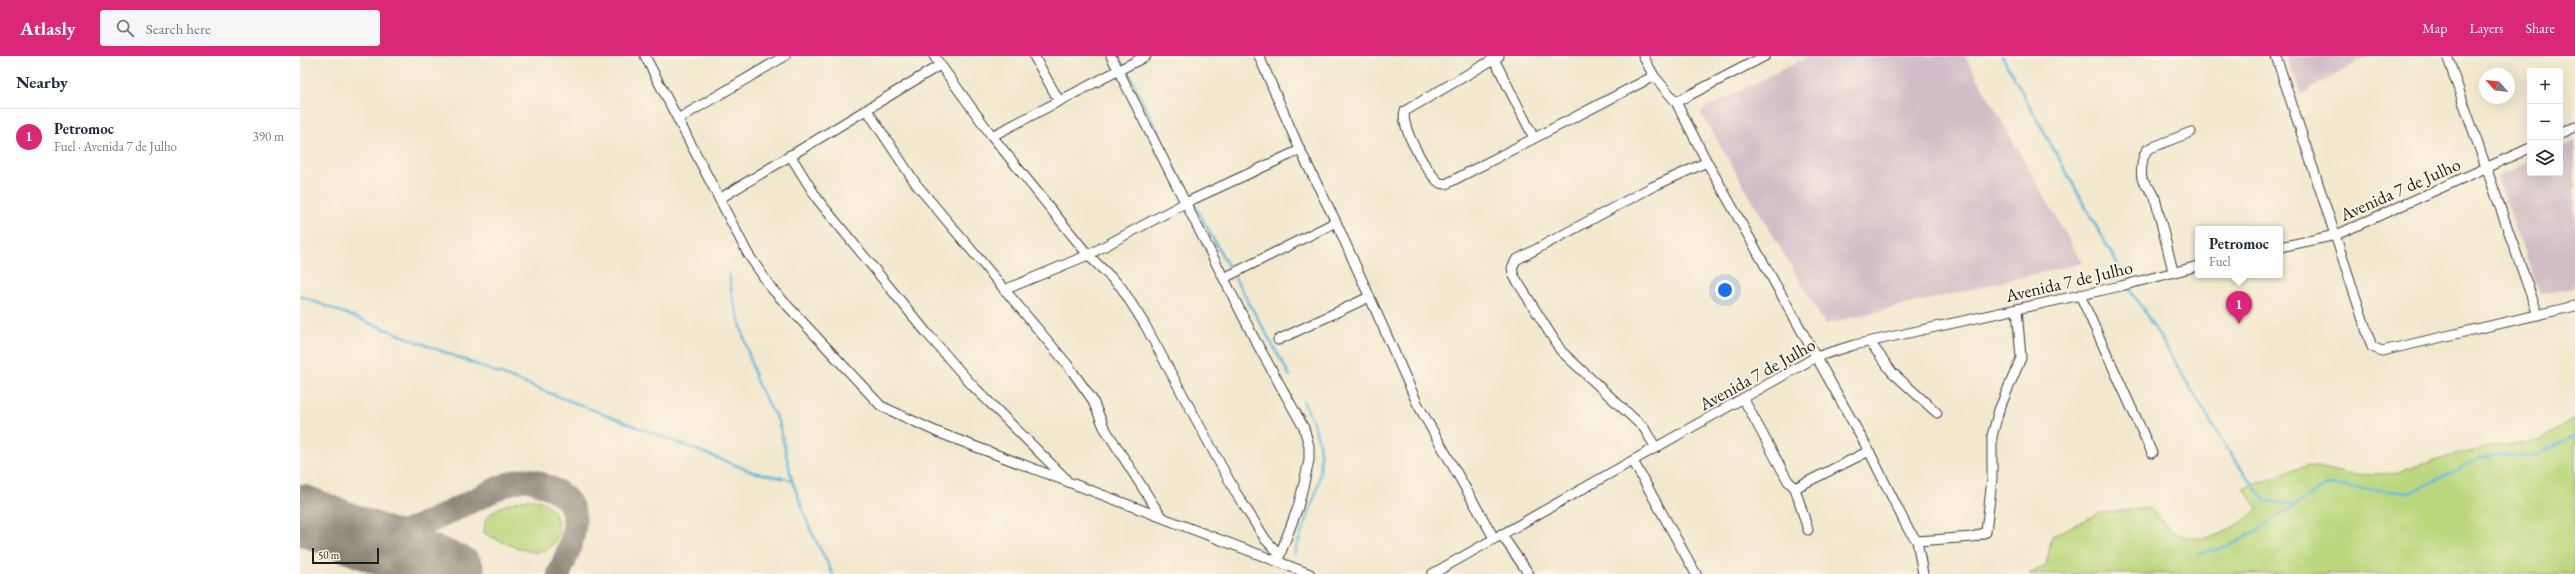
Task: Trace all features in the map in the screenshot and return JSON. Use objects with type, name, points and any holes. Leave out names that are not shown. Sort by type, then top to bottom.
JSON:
[{"type":"street","points":[[645,56],[748,254],[772,289],[881,406],[937,432],[1279,558],[1310,574]]},
{"type":"street","points":[[678,119],[785,56]]},
{"type":"street","points":[[934,56],[992,136],[1088,255],[1121,287],[1133,304],[1236,493],[1279,558]]},
{"type":"street","points":[[1034,56],[1059,101]]},
{"type":"street","points":[[1111,56],[1119,69],[1255,340],[1291,401],[1304,428],[1309,460],[1301,495],[1279,558]]},
{"type":"street","points":[[992,136],[1146,56]]},
{"type":"street","points":[[1259,56],[1300,150],[1336,222],[1418,405],[1498,536],[1529,574]]},
{"type":"street","points":[[1643,56],[1654,76],[1676,102],[1707,162],[1869,451],[1908,529],[1917,541],[1923,574]]},
{"type":"street","points":[[1676,102],[1765,56]]},
{"type":"street","points":[[2276,56],[2372,347],[2375,350],[2382,351],[2575,306]]},
{"type":"street","points":[[2447,56],[2488,167],[2538,315]]},
{"type":"street","points":[[1534,138],[1496,57],[1407,109],[1403,116],[1405,127],[1430,173],[1440,183],[1446,184],[1654,76]]},
{"type":"street","points":[[719,199],[940,65]]},
{"type":"street","points":[[866,110],[916,184],[1067,364],[1092,399],[1104,427],[1160,515]]},
{"type":"street","points":[[2563,133],[2575,127]]},
{"type":"street","points":[[2173,271],[2155,198],[2152,189],[2144,183],[2142,173],[2145,153],[2148,149],[2191,132]]},
{"type":"street","name":"Avenida 7 de Julho","points":[[2283,246],[2336,235],[2527,149]]},
{"type":"street","points":[[1004,290],[1088,255],[1185,203],[1300,150]]},
{"type":"street","points":[[790,155],[823,206],[926,332],[971,384],[1067,480]]},
{"type":"street","points":[[1656,448],[1644,428],[1556,344],[1514,276],[1512,268],[1516,260],[1652,187],[1707,162]]},
{"type":"street","points":[[1224,278],[1336,222]]},
{"type":"street","name":"Avenida 7 de Julho","points":[[1432,574],[1816,357],[1870,342],[2080,295],[2195,267]]},
{"type":"street","points":[[2080,295],[2152,453]]},
{"type":"street","points":[[1278,340],[1369,297]]},
{"type":"street","points":[[1917,541],[1978,536],[1986,532],[1988,528],[1993,461],[1992,436],[1999,410],[2021,358],[2017,309]]},
{"type":"street","points":[[1870,342],[1892,372],[1937,413]]},
{"type":"street","points":[[1743,398],[1788,481],[1795,488],[1808,530]]},
{"type":"street","points":[[1795,488],[1869,451]]},
{"type":"street","points":[[1633,461],[1696,574]]},
{"type":"shaded area","points":[[1809,56],[1965,56],[2082,263],[1825,324],[1700,111]]},
{"type":"shaded area","points":[[2286,56],[2368,56],[2302,94]]},
{"type":"shaded area","points":[[2575,140],[2575,288],[2540,294],[2497,177],[2527,162],[2527,176],[2563,176],[2563,146]]},
{"type":"green space","points":[[2575,418],[2575,574],[2028,574],[2046,566],[2052,536],[2100,513],[2149,508],[2167,527],[2174,532],[2185,537],[2208,537],[2230,529],[2250,516],[2258,508],[2244,488],[2308,465],[2355,475],[2395,473],[2450,456],[2492,447],[2539,441]]},
{"type":"green space","points":[[532,499],[539,500],[553,510],[559,527],[559,534],[550,548],[541,552],[529,551],[484,533],[485,521],[494,511],[513,502]]},
{"type":"waterway","points":[[2002,56],[2120,269]]},
{"type":"waterway","points":[[1127,70],[1162,141]]},
{"type":"waterway","points":[[1175,169],[1188,193]]},
{"type":"waterway","points":[[1195,205],[1228,266]]},
{"type":"waterway","points":[[729,273],[732,295],[757,383],[779,423],[792,480],[810,529],[833,574]]},
{"type":"waterway","points":[[1235,278],[1290,376]]},
{"type":"waterway","points":[[2130,290],[2164,343],[2229,451],[2266,501],[2293,504]]},
{"type":"waterway","points":[[300,296],[753,472],[792,480]]},
{"type":"waterway","points":[[1294,554],[1315,495],[1321,461],[1319,442],[1313,423],[1303,401]]},
{"type":"waterway","points":[[2199,553],[2220,549],[2240,541],[2326,485],[2411,493],[2479,458],[2500,455],[2534,456],[2575,436]]},
{"type":"taxiway","points":[[369,541],[411,530],[504,485],[515,481],[528,480],[550,488],[563,496],[570,505],[574,515],[572,538],[559,574]]},
{"type":"runway","points":[[300,514],[455,574]]},
{"type":"place","name":"Petromoc","points":[[2239,324]]}]
